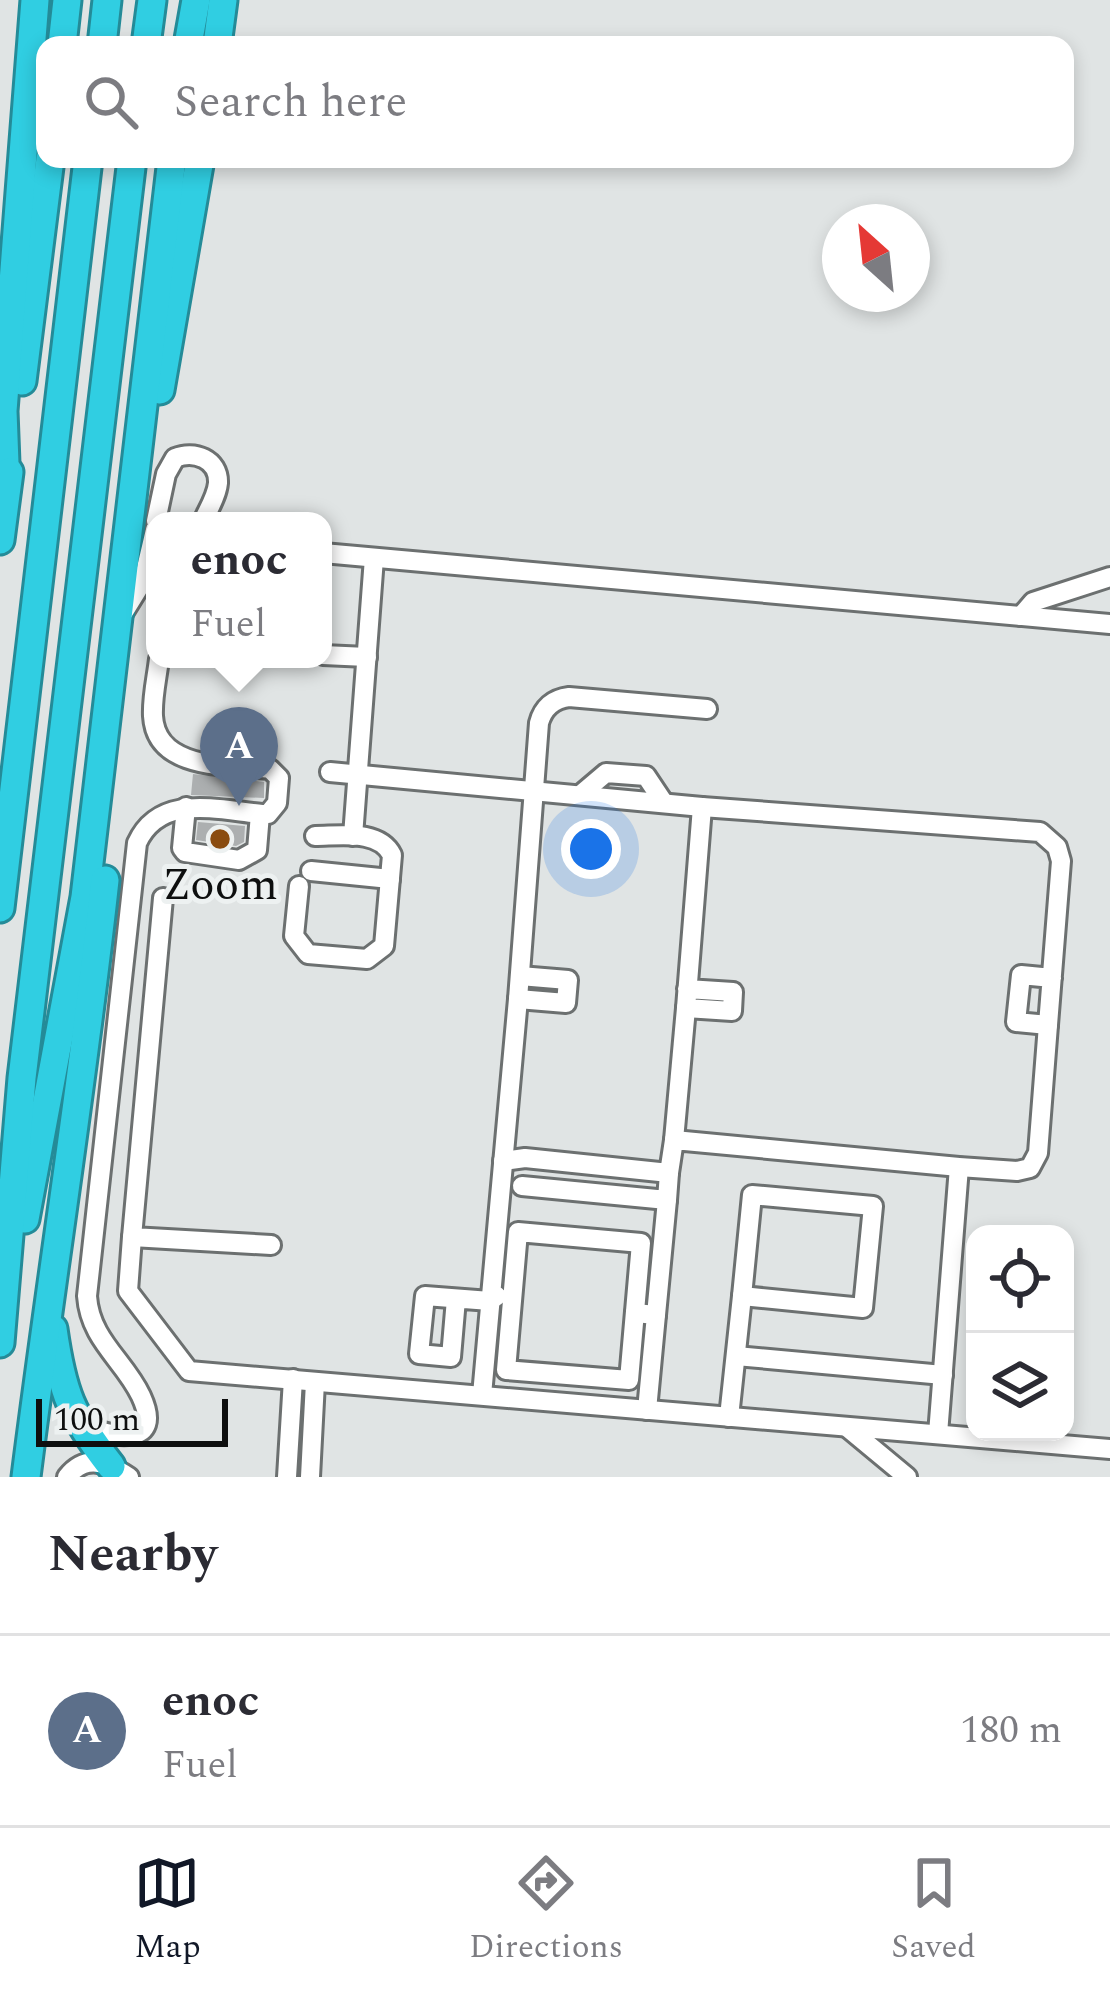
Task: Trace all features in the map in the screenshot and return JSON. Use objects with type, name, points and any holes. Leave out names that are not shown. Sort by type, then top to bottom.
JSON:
[{"type":"highway","points":[[6,490],[4,398],[35,0]]},
{"type":"highway","points":[[63,36],[67,0]]},
{"type":"highway","points":[[103,36],[107,0]]},
{"type":"highway","points":[[147,36],[152,0]]},
{"type":"highway","points":[[187,36],[192,0]]},
{"type":"highway","points":[[218,36],[224,0]]},
{"type":"highway","points":[[0,540],[49,168]]},
{"type":"highway","points":[[0,908],[87,168]]},
{"type":"highway","points":[[0,1342],[22,1078],[131,168]]},
{"type":"highway","points":[[5,1298],[50,1102],[85,897],[171,168]]},
{"type":"highway","points":[[135,493],[161,382],[198,168]]},
{"type":"highway","points":[[26,1477],[86,1060],[115,785],[110,700]]},
{"type":"highway","points":[[49,1295],[62,1381],[80,1424],[120,1471]]},
{"type":"street","points":[[159,512],[166,474],[175,458],[185,454],[207,460],[218,478],[207,512]]},
{"type":"street","points":[[332,554],[1110,624]]},
{"type":"street","points":[[353,836],[374,558]]},
{"type":"street","points":[[119,618],[146,568]]},
{"type":"street","points":[[1021,616],[1033,602],[1110,577]]},
{"type":"street","points":[[332,655],[367,657]]},
{"type":"street","points":[[80,1424],[128,1438],[146,1420],[141,1395],[92,1322],[87,1296],[136,843],[155,818],[186,807],[268,814],[277,803],[278,778],[270,769],[190,760],[160,739],[153,710],[158,668]]},
{"type":"street","points":[[482,1395],[539,723],[555,700],[568,697],[707,709]]},
{"type":"street","points":[[330,772],[1040,832],[1057,847],[1061,861],[1052,978],[1036,1162],[1030,1168],[1017,1172],[674,1140]]},
{"type":"street","points":[[186,807],[185,852],[239,860],[256,850],[260,814]]},
{"type":"street","points":[[647,1410],[702,807]]},
{"type":"street","points":[[315,836],[370,837],[388,845],[392,855],[390,879],[384,946],[367,959],[308,954],[294,936],[305,879],[390,879]]},
{"type":"street","points":[[163,898],[128,1291],[189,1371],[1110,1449]]},
{"type":"street","points":[[518,999],[566,1004],[568,980],[520,976]]},
{"type":"street","points":[[1048,1025],[1016,1022],[1021,976],[1052,978]]},
{"type":"street","points":[[503,1161],[524,1158],[669,1173]]},
{"type":"street","points":[[522,1186],[524,1158]]},
{"type":"street","points":[[938,1434],[959,1167]]},
{"type":"street","points":[[644,1198],[647,1170]]},
{"type":"street","points":[[501,1190],[522,1186],[667,1200]]},
{"type":"street","points":[[729,1417],[752,1195],[873,1206],[862,1307],[742,1296]]},
{"type":"street","points":[[518,1232],[641,1243],[635,1313],[629,1381],[506,1370],[518,1232]]},
{"type":"street","points":[[132,1237],[271,1245]]},
{"type":"street","points":[[456,1299],[451,1357],[419,1354],[424,1296],[490,1301],[512,1296]]},
{"type":"street","points":[[635,1313],[656,1315]]},
{"type":"street","points":[[433,1391],[435,1356]]},
{"type":"street","points":[[736,1356],[943,1376]]},
{"type":"street","points":[[287,1477],[293,1379]]},
{"type":"street","points":[[310,1477],[315,1382]]},
{"type":"street","points":[[848,1428],[907,1477]]},
{"type":"street","points":[[68,1477],[85,1462],[120,1471]]},
{"type":"building","points":[[193,774],[264,782],[264,798],[191,795]]},
{"type":"building","points":[[198,822],[245,826],[244,842],[236,846],[196,840]]},
{"type":"place","name":"enoc","points":[[239,806]]},
{"type":"place","name":"Zoom","points":[[220,839]]}]
